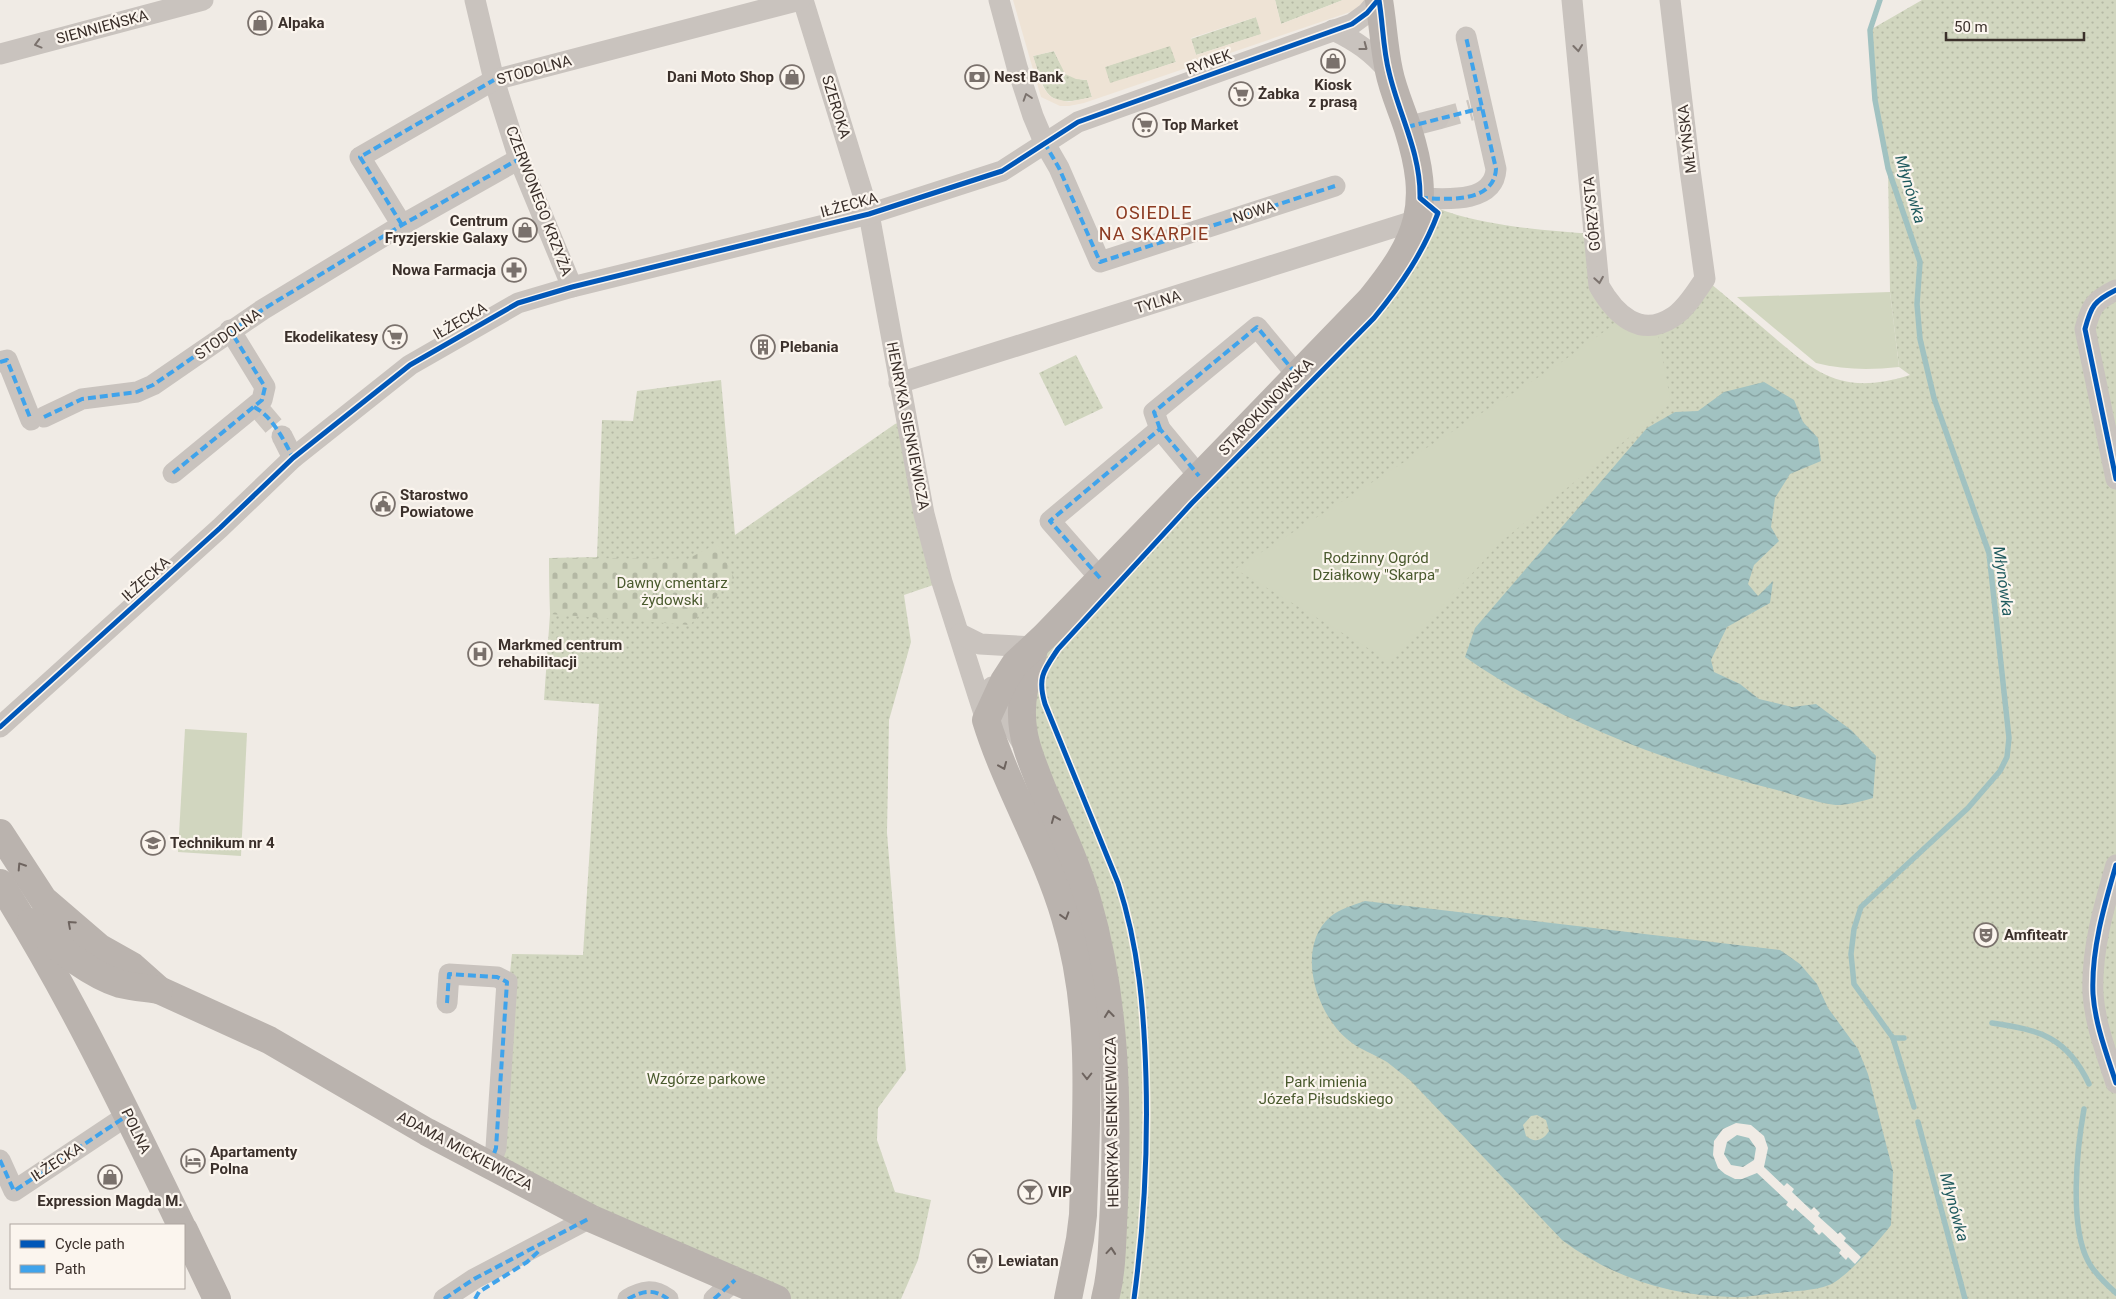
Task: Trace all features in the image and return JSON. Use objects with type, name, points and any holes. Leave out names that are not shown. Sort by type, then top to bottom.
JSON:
[{"type":"street","name":"SIENNIEŃSKA","points":[[0,54],[203,0]]},
{"type":"street","name":"CZERWONEGO KRZYŻA","points":[[475,0],[494,80],[519,159],[572,287]]},
{"type":"street","name":"STODOLNA","points":[[402,225],[360,157],[494,80],[802,0]]},
{"type":"street","name":"SZEROKA","points":[[802,0],[869,214]]},
{"type":"street","points":[[999,0],[1017,67],[1044,142]]},
{"type":"street","name":"RYNEK","points":[[1044,142],[1078,122],[1352,24],[1367,13],[1378,0]]},
{"type":"street","name":"RYNEK","points":[[1378,0],[1384,30]]},
{"type":"street","name":"GÓRZYSTA","points":[[1572,0],[1599,286],[1610,305],[1623,318],[1639,324],[1656,324],[1672,318],[1683,308],[1705,278]]},
{"type":"street","name":"MŁYŃSKA","points":[[1670,0],[1705,278]]},
{"type":"street","points":[[1333,30],[1355,40],[1373,54],[1389,72]]},
{"type":"street","name":"STAROKUNOWSKA","points":[[1027,750],[1022,716],[1023,691],[1034,647],[1297,375],[1385,281],[1410,243],[1419,209],[1421,180],[1407,127],[1389,72],[1384,30]]},
{"type":"street","name":"TYLNA","points":[[900,383],[1448,199],[1476,194],[1491,186],[1495,178],[1496,169],[1477,109],[1466,37]]},
{"type":"street","points":[[1407,127],[1438,119]]},
{"type":"street","name":"IŁŻECKA","points":[[0,727],[220,528],[293,458],[410,365],[518,303],[572,287],[869,214],[1002,170],[1044,142]]},
{"type":"street","name":"NOWA","points":[[1044,142],[1059,168],[1100,262],[1335,186]]},
{"type":"street","name":"STODOLNA","points":[[0,362],[7,360],[38,418],[82,399],[137,392],[153,385],[230,330],[402,225],[519,159]]},
{"type":"street","name":"HENRYKA SIENKIEWICZA","points":[[869,214],[924,514],[942,582],[960,634],[976,654],[992,709],[1001,762],[1055,885],[1074,951],[1082,1000],[1087,1053],[1082,1215],[1080,1239],[1068,1299]]},
{"type":"street","points":[[2116,290],[2099,298],[2091,309],[2085,329],[2116,479]]},
{"type":"street","points":[[1199,476],[1160,429],[1154,412],[1257,327],[1297,375]]},
{"type":"street","points":[[174,473],[256,408],[262,400],[265,387],[230,330]]},
{"type":"street","points":[[1100,578],[1050,520],[1160,429]]},
{"type":"street","points":[[282,436],[293,458]]},
{"type":"street","points":[[960,634],[980,644],[1034,647]]},
{"type":"street","points":[[992,709],[1015,664],[1034,647]]},
{"type":"street","name":"HENRYKA SIENKIEWICZA","points":[[992,709],[1027,750],[1087,900],[1100,954],[1108,1002],[1114,1063],[1115,1167],[1112,1247],[1105,1299]]},
{"type":"street","name":"ADAMA MICKIEWICZA","points":[[0,833],[43,899],[93,962]]},
{"type":"street","points":[[2116,865],[2106,901],[2095,956],[2093,994],[2102,1038],[2116,1083]]},
{"type":"street","name":"POLNA","points":[[0,883],[16,908],[87,1037],[182,1224]]},
{"type":"street","name":"ADAMA MICKIEWICZA","points":[[16,908],[40,931],[93,962],[132,966],[159,990],[268,1040],[427,1132],[590,1218],[777,1299]]},
{"type":"street","points":[[65,996],[67,983],[93,962]]},
{"type":"street","name":"POLNA","points":[[87,1037],[84,1005],[90,990],[93,962]]},
{"type":"street","points":[[447,1003],[448,974],[497,977],[506,982],[496,1148],[490,1165]]},
{"type":"street","name":"IŁŻECKA","points":[[0,1160],[14,1191],[128,1115]]},
{"type":"street","points":[[444,1299],[474,1279],[547,1243],[590,1218]]},
{"type":"street","points":[[185,1232],[217,1299]]},
{"type":"street","points":[[475,1299],[479,1292],[527,1262],[547,1243]]},
{"type":"street","points":[[714,1299],[734,1280]]},
{"type":"street","points":[[628,1299],[643,1291],[653,1291],[668,1299]]},
{"type":"green space","points":[[1275,0],[1343,0],[1281,24]]},
{"type":"green space","name":"Park imienia Józefa Piłsudskiego","points":[[1922,0],[2116,0],[2116,1299],[1105,1299],[1114,1063],[1027,750],[1045,636],[1370,300],[1420,198],[1444,211],[1483,221],[1520,227],[1593,234],[1610,305],[1656,324],[1705,279],[1786,348],[1817,370],[1833,378],[1849,382],[1867,383],[1887,381],[1910,375],[1899,367],[1890,292],[1888,168],[1875,100],[1870,30]]},
{"type":"green space","points":[[1256,17],[1262,34],[1196,55],[1191,39]]},
{"type":"green space","points":[[1171,45],[1176,62],[1110,84],[1104,67]]},
{"type":"green space","points":[[1054,51],[1066,72],[1080,79],[1087,80],[1092,97],[1065,101],[1057,100],[1050,96],[1041,81],[1033,56]]},
{"type":"green space","points":[[1890,292],[1899,367],[1878,369],[1857,369],[1816,363],[1737,297]]},
{"type":"green space","name":"Rodzinny Ogród Działkowy \"Skarpa\"","points":[[1623,318],[1656,324],[1671,403],[1501,542],[1391,662],[1235,569],[1556,366]]},
{"type":"green space","points":[[1076,355],[1103,408],[1065,426],[1039,373]]},
{"type":"green space","name":"Wzgórze parkowe","points":[[721,380],[735,535],[895,424],[906,420],[942,582],[904,595],[911,642],[889,720],[887,833],[906,1070],[878,1108],[877,1140],[895,1192],[931,1200],[918,1260],[901,1299],[777,1299],[490,1165],[512,954],[583,955],[599,704],[544,700],[550,614],[549,558],[597,557],[602,420],[633,421],[637,391]]},
{"type":"green space","name":"Dawny cmentarz żydowski","points":[[717,543],[734,578],[690,625],[550,614],[549,558],[688,559]]},
{"type":"green space","points":[[185,729],[247,733],[241,856],[178,852]]},
{"type":"shaded area","points":[[1013,0],[1275,0],[1281,24],[1343,0],[1367,0],[1361,7],[1350,12],[1084,103],[1060,106],[1041,97]],"holes":[[[1256,17],[1261,34],[1196,55],[1191,38]],[[1170,46],[1176,62],[1110,83],[1105,67]],[[1054,51],[1065,74],[1076,79],[1087,80],[1092,97],[1068,102],[1053,98],[1043,87],[1033,56]]]},
{"type":"water","points":[[1764,382],[1794,400],[1803,422],[1818,438],[1821,461],[1790,474],[1775,498],[1771,527],[1779,541],[1754,565],[1748,584],[1758,596],[1773,581],[1770,603],[1727,627],[1711,660],[1714,672],[1740,684],[1759,699],[1792,707],[1816,704],[1851,730],[1876,756],[1873,798],[1857,802],[1834,805],[1818,802],[1695,767],[1655,753],[1576,721],[1538,702],[1501,681],[1465,657],[1475,628],[1647,428],[1675,412],[1698,411],[1724,392]]},
{"type":"water","points":[[1365,901],[1780,950],[1800,964],[1817,984],[1828,1008],[1858,1049],[1868,1074],[1893,1171],[1891,1225],[1853,1268],[1836,1282],[1810,1290],[1771,1294],[1737,1297],[1686,1293],[1642,1282],[1621,1274],[1581,1253],[1562,1240],[1411,1081],[1387,1062],[1351,1043],[1336,1028],[1326,1013],[1314,980],[1312,962],[1314,945],[1319,930],[1334,914],[1342,909]],"holes":[[[1537,1115],[1546,1120],[1549,1131],[1544,1137],[1532,1140],[1526,1136],[1523,1125],[1531,1116]]]},
{"type":"pier","points":[[1736,1123],[1751,1125],[1764,1136],[1768,1148],[1764,1167],[1784,1186],[1787,1183],[1794,1189],[1792,1192],[1811,1210],[1814,1207],[1820,1213],[1818,1216],[1838,1234],[1840,1232],[1846,1238],[1844,1241],[1861,1257],[1855,1264],[1848,1257],[1846,1260],[1839,1253],[1841,1250],[1822,1232],[1819,1235],[1813,1229],[1815,1226],[1795,1208],[1793,1211],[1786,1205],[1788,1202],[1757,1173],[1742,1179],[1735,1179],[1718,1168],[1713,1155],[1714,1141],[1723,1129]],"holes":[[[1737,1135],[1749,1138],[1756,1148],[1754,1160],[1743,1167],[1731,1165],[1724,1154],[1727,1142]]]},
{"type":"waterway","name":"Młynówka","points":[[1880,0],[1870,30],[1875,100],[1888,168],[1920,262],[1917,304],[1920,339],[1934,398],[1989,553],[2009,738],[2007,757],[2000,771],[1968,808],[1861,907],[1854,929],[1851,954],[1854,984],[1893,1038],[1914,1107]]},
{"type":"waterway","points":[[1992,1023],[2024,1029],[2050,1038],[2071,1056],[2089,1084]]},
{"type":"waterway","points":[[1893,1038],[1904,1038]]},
{"type":"waterway","points":[[2084,1109],[2077,1165],[2078,1228],[2088,1261],[2100,1278],[2116,1293]]},
{"type":"waterway","name":"Młynówka","points":[[1918,1122],[1965,1299]]},
{"type":"tunnel","points":[[1438,119],[1471,110]]},
{"type":"tunnel","points":[[260,410],[282,436]]},
{"type":"marked path","points":[[1420,198],[1467,197],[1478,194],[1487,188],[1493,180],[1496,169],[1466,37]]},
{"type":"marked path","points":[[402,225],[360,157],[494,80]]},
{"type":"marked path","points":[[1407,127],[1482,108]]},
{"type":"marked path","points":[[1044,142],[1059,168],[1100,262],[1335,186]]},
{"type":"marked path","points":[[44,417],[82,399],[137,392],[153,385],[262,310],[402,225],[519,159]]},
{"type":"marked path","points":[[1160,429],[1154,412],[1257,327],[1297,375]]},
{"type":"marked path","points":[[173,473],[262,400],[265,387],[230,330]]},
{"type":"marked path","points":[[0,362],[7,360],[31,420]]},
{"type":"marked path","points":[[254,407],[272,422],[293,458]]},
{"type":"marked path","points":[[1100,578],[1050,521],[1160,429],[1199,476]]},
{"type":"marked path","points":[[447,1003],[449,974],[497,977],[507,982],[496,1148],[490,1165]]},
{"type":"marked path","points":[[0,1160],[14,1191],[128,1115]]},
{"type":"marked path","points":[[444,1299],[474,1279],[590,1218]]},
{"type":"marked path","points":[[475,1299],[479,1292],[527,1262],[540,1250]]},
{"type":"marked path","points":[[714,1299],[735,1280]]},
{"type":"marked path","points":[[628,1299],[648,1292],[657,1293],[668,1299]]},
{"type":"cycle path","points":[[0,727],[220,528],[293,458],[410,365],[518,303],[572,287],[869,214],[1002,171],[1078,122],[1352,24],[1367,13],[1378,0]]},
{"type":"cycle path","points":[[1134,1299],[1143,1216],[1146,1161],[1144,1028],[1136,955],[1118,883],[1045,704],[1042,687],[1043,674],[1058,649],[1192,503],[1374,318],[1402,281],[1432,228],[1438,213],[1420,198],[1417,165],[1387,63],[1379,0]]},
{"type":"cycle path","points":[[2116,290],[2094,305],[2085,329],[2116,479]]},
{"type":"cycle path","points":[[2116,865],[2099,929],[2093,978],[2096,1017],[2116,1083]]},
{"type":"place","name":"Alpaka","points":[[260,23]]},
{"type":"place","name":"Kiosk z prasą","points":[[1333,61]]},
{"type":"place","name":"Dani Moto Shop","points":[[792,77]]},
{"type":"place","name":"Nest Bank","points":[[977,77]]},
{"type":"place","name":"Żabka","points":[[1241,94]]},
{"type":"place","name":"Top Market","points":[[1145,125]]},
{"type":"place","name":"Centrum Fryzjerskie Galaxy","points":[[525,230]]},
{"type":"place","name":"Nowa Farmacja","points":[[514,270]]},
{"type":"place","name":"Ekodelikatesy","points":[[395,337]]},
{"type":"place","name":"Plebania","points":[[763,347]]},
{"type":"place","name":"Starostwo Powiatowe","points":[[383,504]]},
{"type":"place","name":"Markmed centrum rehabilitacji","points":[[480,654]]},
{"type":"place","name":"Technikum nr 4","points":[[153,843]]},
{"type":"place","name":"Amfiteatr","points":[[1986,935]]},
{"type":"place","name":"Apartamenty Polna","points":[[193,1161]]},
{"type":"place","name":"Expression Magda M.","points":[[110,1177]]},
{"type":"place","name":"VIP","points":[[1030,1192]]},
{"type":"place","name":"Lewiatan","points":[[980,1261]]},
{"type":"district","name":"OSIEDLE NA SKARPIE","points":[[1154,223]]}]
